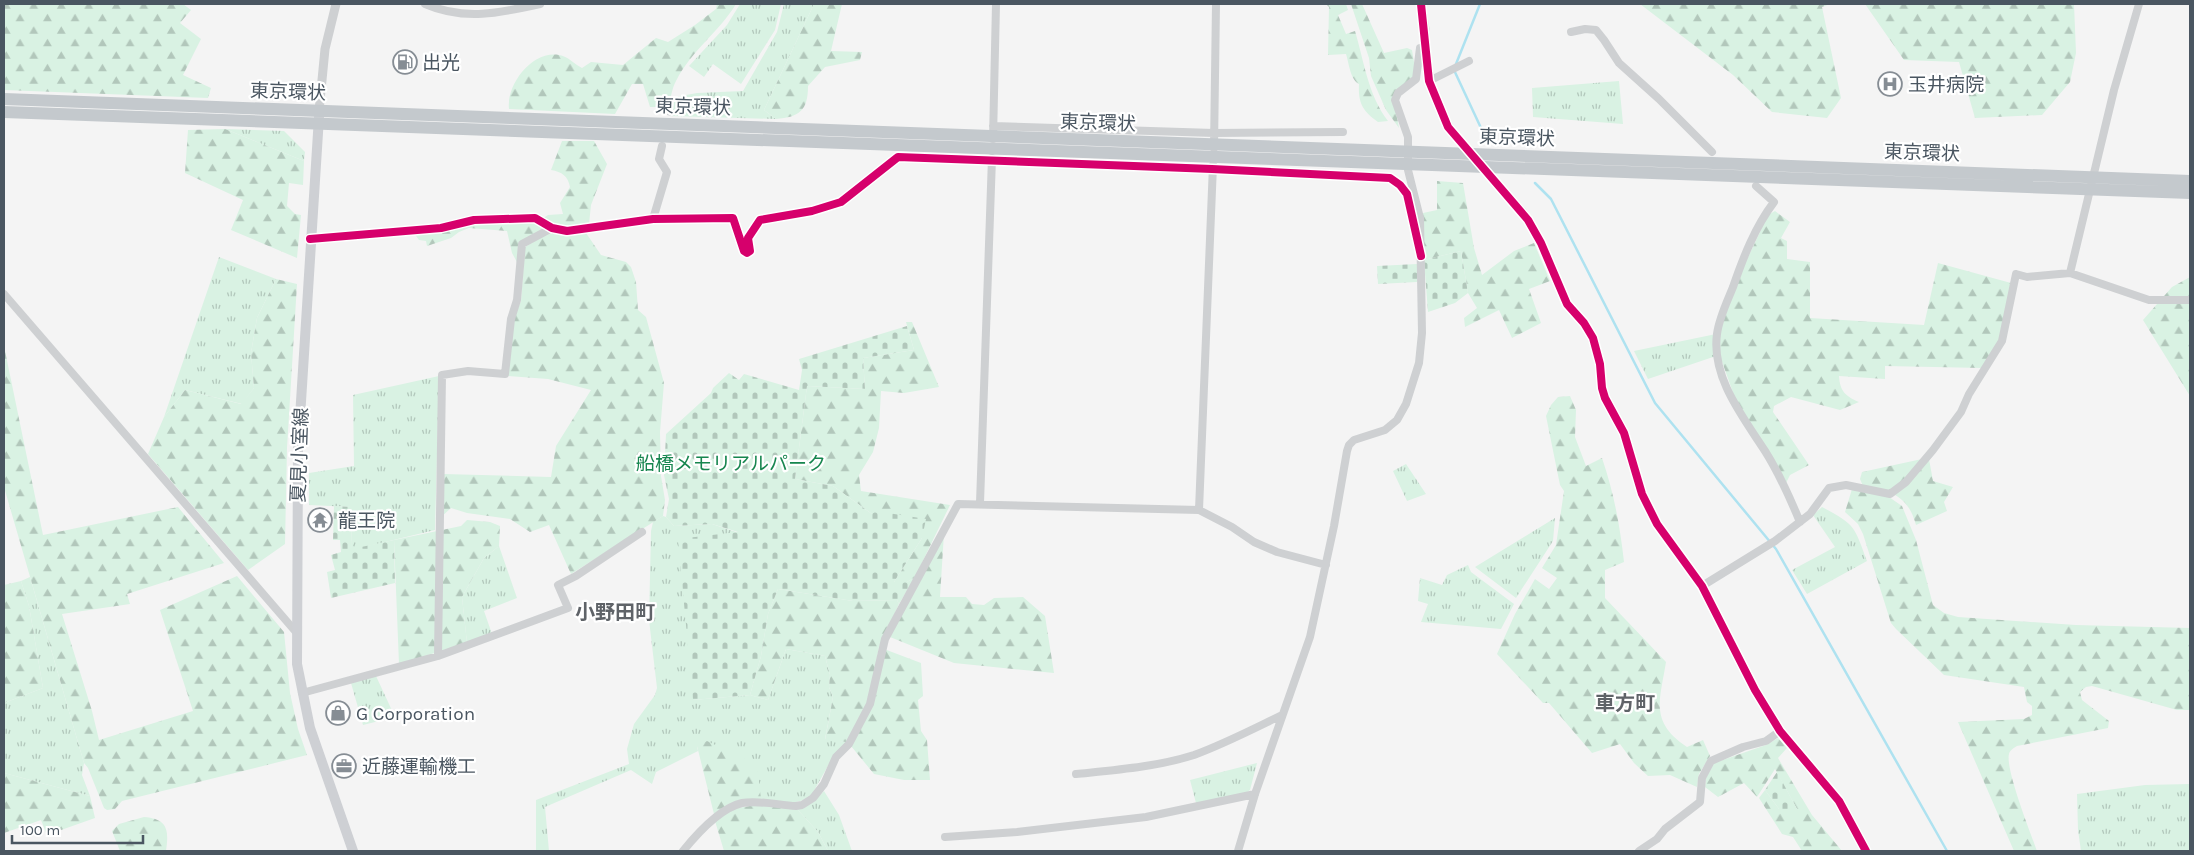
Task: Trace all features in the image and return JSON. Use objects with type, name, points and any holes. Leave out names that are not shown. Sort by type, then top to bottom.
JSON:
[{"type":"highway","name":"東京環状","points":[[4,99],[319,117],[2092,184],[2190,193]]},
{"type":"highway","name":"東京環状","points":[[4,112],[319,117]]},
{"type":"highway","name":"東京環状","points":[[2092,184],[2190,181]]},
{"type":"main road","name":"夏見小室線","points":[[319,117],[298,449],[297,664],[302,693],[318,752],[353,851]]},
{"type":"street","points":[[319,117],[325,49],[336,4]]},
{"type":"street","points":[[425,4],[446,12],[475,16],[508,12],[540,4]]},
{"type":"street","points":[[980,504],[996,4]]},
{"type":"street","points":[[1199,510],[1214,151],[1216,4]]},
{"type":"street","points":[[1421,4],[1429,81],[1448,127],[1460,141]]},
{"type":"street","points":[[2070,273],[2114,90],[2139,4]]},
{"type":"street","points":[[1571,32],[1585,29],[1596,30],[1619,63],[1659,99],[1712,152]]},
{"type":"street","points":[[1238,851],[1255,794],[1310,637],[1349,445],[1354,440],[1385,430],[1397,420],[1406,404],[1419,363],[1422,333],[1420,218],[1408,157],[1408,138],[1395,97],[1416,80],[1420,48],[1426,47]]},
{"type":"street","points":[[1429,81],[1469,61]]},
{"type":"street","points":[[1214,151],[1343,132]]},
{"type":"street","points":[[310,239],[441,228],[474,220],[535,218],[552,228],[573,231],[653,219],[733,218],[744,251],[747,253],[750,251],[748,238],[760,220],[812,211],[841,202],[898,157],[993,143],[1214,151],[1390,178],[1400,185],[1407,194],[1421,256]]},
{"type":"street","points":[[653,219],[667,172],[659,159],[662,146]]},
{"type":"street","points":[[1491,177],[1523,212],[1541,242],[1567,304],[1589,330],[1600,364],[1602,388],[1605,398],[1626,439],[1642,494],[1657,524],[1702,586],[1755,690],[1780,731],[1839,801],[1866,851]]},
{"type":"street","points":[[1756,186],[1774,202],[1764,215],[1740,265],[1717,334],[1718,356],[1724,380],[1734,403],[1775,469],[1800,522]]},
{"type":"street","points":[[438,656],[442,375],[468,371],[505,374],[512,319],[517,300],[522,244],[552,228]]},
{"type":"street","points":[[1702,586],[1767,547],[1800,522],[1810,514],[1829,488],[1846,485],[1890,494],[1906,482],[1948,431],[2002,341],[2016,274],[2027,277],[2070,273],[2149,300],[2190,300]]},
{"type":"street","points":[[4,294],[296,632]]},
{"type":"street","points":[[682,851],[714,819],[740,803],[754,802],[796,806],[802,805],[813,798],[824,784],[836,758],[849,744],[870,704],[885,638],[958,504],[1199,510],[1232,527],[1254,542],[1277,552],[1326,565]]},
{"type":"street","points":[[302,693],[438,656],[568,608],[558,585],[576,576],[642,532]]},
{"type":"street","points":[[1076,774],[1128,769],[1193,755],[1217,746],[1282,715]]},
{"type":"street","points":[[1639,851],[1700,802],[1702,778],[1711,761],[1743,747],[1766,741],[1780,731]]},
{"type":"street","points":[[944,837],[1017,832],[1146,817],[1255,794]]},
{"type":"green space","points":[[4,4],[183,4],[191,10],[180,23],[201,39],[183,75],[211,88],[208,98],[4,90]]},
{"type":"green space","points":[[717,4],[736,4],[722,24],[682,70],[675,84],[668,107],[650,107],[643,84],[632,84],[615,114],[509,109],[509,100],[516,80],[523,71],[539,58],[559,55],[568,58],[582,68],[591,62],[623,65],[656,38],[668,42],[695,25],[716,9]]},
{"type":"green space","points":[[740,4],[781,4],[775,30],[741,84],[713,64],[704,77],[689,66],[727,25]]},
{"type":"green space","points":[[784,4],[814,4],[764,110],[776,119],[671,116],[675,97],[697,93],[743,91],[777,32]]},
{"type":"green space","points":[[814,4],[842,4],[831,51],[862,52],[860,60],[825,67],[808,86],[808,94],[801,111],[791,116],[776,119],[764,110]]},
{"type":"green space","points":[[1326,4],[1346,4],[1348,10],[1338,15],[1346,34],[1355,31],[1371,89],[1388,121],[1378,122],[1362,106],[1359,96],[1359,84],[1352,75],[1346,54],[1328,55],[1329,7]]},
{"type":"green space","points":[[1351,4],[1362,4],[1384,53],[1407,48],[1412,50],[1416,74],[1397,91],[1396,111],[1399,128],[1386,110],[1371,76],[1369,58]]},
{"type":"green space","points":[[1640,4],[1830,4],[1822,7],[1841,98],[1827,118],[1772,112],[1733,75]]},
{"type":"green space","points":[[1865,4],[2074,4],[2076,53],[2070,82],[2042,115],[1975,118],[1959,62],[1904,60]]},
{"type":"green space","points":[[1619,81],[1623,124],[1533,117],[1532,88]]},
{"type":"green space","points":[[225,129],[284,131],[305,152],[304,161]]},
{"type":"green space","points":[[225,129],[304,161],[303,185],[289,183],[287,206],[295,214],[301,215],[297,258],[231,230],[243,200],[185,173],[188,130]]},
{"type":"green space","points":[[562,141],[594,141],[607,164],[591,205],[589,224],[565,228],[542,219],[548,215],[563,214],[560,203],[570,187],[564,175],[551,170]]},
{"type":"green space","points":[[1437,181],[1463,183],[1474,248],[1482,275],[1514,251],[1534,243],[1550,281],[1529,289],[1541,323],[1512,338],[1499,310],[1465,327],[1464,318],[1477,308],[1468,293],[1461,251],[1424,260],[1423,213],[1437,210]]},
{"type":"green space","points":[[1775,211],[1790,222],[1781,238],[1787,241],[1787,259],[1810,262],[1810,318],[1924,325],[1938,263],[2011,283],[1999,340],[1982,368],[1885,366],[1885,379],[1839,376],[1844,392],[1850,398],[1859,402],[1840,410],[1791,397],[1774,406],[1773,412],[1809,465],[1790,475],[1785,485],[1736,401],[1720,356],[1719,333],[1742,270],[1768,215]]},
{"type":"green space","points":[[534,220],[549,227],[520,243],[518,264],[512,253],[507,231],[469,228],[451,238],[427,246],[426,241],[419,240],[414,233],[477,221]]},
{"type":"green space","points":[[553,230],[584,230],[601,255],[626,262],[631,267],[636,282],[638,310],[646,317],[664,383],[660,432],[661,476],[665,500],[663,516],[571,574],[549,525],[530,532],[510,519],[467,513],[451,508],[440,518],[443,474],[551,477],[556,446],[591,390],[548,379],[507,376],[514,318],[521,301],[525,247]]},
{"type":"green space","points":[[1461,251],[1468,293],[1455,303],[1428,312],[1424,260]]},
{"type":"green space","points":[[219,257],[276,279],[257,318],[251,353],[254,388],[242,404],[185,390],[164,417]]},
{"type":"green space","points":[[1417,264],[1417,282],[1378,284],[1377,266]]},
{"type":"green space","points":[[2190,277],[2190,396],[2143,320],[2172,287]]},
{"type":"green space","points":[[276,279],[297,284],[287,448],[285,544],[248,570],[148,454],[164,417],[185,390],[241,404],[254,388],[251,353],[257,318]]},
{"type":"green space","points":[[906,322],[912,322],[939,387],[904,393],[881,391],[879,428],[873,452],[859,475],[861,491],[950,505],[915,577],[907,582],[894,582],[922,538],[872,514],[833,486],[795,479],[807,386],[865,389],[863,358],[914,350]]},
{"type":"green space","name":"船橋メモリアルパーク","points":[[907,326],[914,350],[863,358],[865,389],[807,386],[795,479],[833,486],[872,514],[875,511],[926,519],[922,538],[894,582],[907,582],[915,577],[899,604],[897,600],[853,601],[778,589],[768,614],[761,656],[750,695],[693,700],[678,539],[738,532],[712,524],[674,526],[666,517],[669,499],[664,475],[666,434],[711,393],[713,388],[729,373],[739,380],[744,374],[799,390],[802,370],[799,359]]},
{"type":"green space","points":[[1716,334],[1716,356],[1648,379],[1634,351]]},
{"type":"green space","points":[[4,346],[43,535],[178,507],[224,563],[127,594],[130,604],[62,614],[99,740],[193,711],[160,610],[237,576],[284,632],[290,693],[298,729],[307,755],[122,801],[115,809],[107,810],[104,808],[88,768],[84,763],[4,487]]},
{"type":"green space","points":[[439,376],[435,530],[352,550],[351,507],[309,505],[309,473],[354,466],[353,395]]},
{"type":"green space","points":[[1570,396],[1576,410],[1575,437],[1586,466],[1602,458],[1610,484],[1618,523],[1624,562],[1605,570],[1605,598],[1666,662],[1660,699],[1662,719],[1667,729],[1675,738],[1687,747],[1703,740],[1710,756],[1699,774],[1697,787],[1670,775],[1648,776],[1634,763],[1620,744],[1592,753],[1549,703],[1543,703],[1497,654],[1515,614],[1535,579],[1549,589],[1557,578],[1542,568],[1556,545],[1564,491],[1560,485],[1546,416],[1551,405],[1558,397]]},
{"type":"green space","points":[[1922,459],[1903,481],[1889,491],[1863,486],[1860,479],[1862,472]]},
{"type":"green space","points":[[1929,459],[1933,481],[1953,487],[1944,502],[1947,511],[1916,525],[1908,507],[1895,495]]},
{"type":"green space","points":[[1406,464],[1426,494],[1407,501],[1393,471]]},
{"type":"green space","points":[[1852,489],[1889,497],[1902,506],[1916,540],[1933,605],[1944,613],[1958,617],[2076,625],[2190,628],[2190,710],[2177,710],[2092,686],[2086,687],[2080,692],[2082,700],[2109,721],[2108,728],[2017,746],[2010,751],[2011,773],[2024,817],[2037,851],[2014,851],[1958,722],[2024,719],[2032,715],[2032,706],[2027,702],[2024,687],[1944,675],[1896,629],[1891,623],[1863,534],[1858,524],[1845,512]]},
{"type":"green space","points":[[334,506],[351,507],[352,549],[394,540],[395,583],[331,598],[327,572],[335,570],[331,555],[341,552],[340,540],[333,540]]},
{"type":"green space","points":[[1822,507],[1848,523],[1856,533],[1867,561],[1807,594],[1792,570],[1835,547],[1813,515]]},
{"type":"green space","points":[[663,516],[674,526],[712,524],[739,533],[693,700],[750,695],[768,700],[786,649],[825,656],[830,675],[829,687],[833,697],[825,739],[847,742],[833,757],[811,796],[800,801],[786,803],[771,802],[760,798],[697,746],[698,751],[656,772],[652,784],[631,770],[545,807],[549,851],[536,851],[536,800],[629,764],[627,749],[634,724],[655,695],[657,688],[649,620],[651,531],[653,522]]},
{"type":"green space","points":[[1555,518],[1553,541],[1516,598],[1475,567]]},
{"type":"green space","points":[[467,520],[490,522],[500,526],[499,546],[484,558],[462,597],[467,643],[399,664],[394,540],[461,526]]},
{"type":"green space","points":[[944,533],[940,597],[966,597],[972,604],[984,605],[994,598],[1023,597],[1045,616],[1054,673],[954,663],[890,637]]},
{"type":"green space","points":[[499,546],[517,598],[484,611],[492,634],[467,643],[462,597],[484,558]]},
{"type":"green space","points":[[1468,565],[1471,572],[1514,604],[1501,629],[1421,622],[1428,604],[1418,601],[1420,578],[1442,585],[1447,575]]},
{"type":"green space","points":[[30,577],[84,763],[82,775],[90,796],[4,773],[4,703],[43,688],[29,606],[21,581]]},
{"type":"green space","points":[[21,581],[29,606],[43,688],[4,703],[4,585]]},
{"type":"green space","points":[[778,589],[853,601],[897,600],[899,604],[879,647],[868,703],[847,742],[825,740],[833,697],[829,687],[830,675],[825,656],[786,649],[768,700],[750,695],[761,656],[768,614]]},
{"type":"green space","points":[[884,649],[921,663],[923,696],[918,700],[921,731],[927,740],[930,780],[904,780],[874,774],[851,746],[862,725]]},
{"type":"green space","points":[[376,676],[395,717],[363,725],[351,683]]},
{"type":"green space","points":[[1778,738],[1787,748],[1778,758],[1812,815],[1842,851],[1802,851],[1793,837],[1782,834],[1759,798],[1765,790],[1779,809],[1797,809],[1775,769],[1757,797],[1744,783],[1718,797],[1705,787],[1706,778],[1714,763],[1766,745]]},
{"type":"green space","points":[[707,741],[757,765],[761,799],[736,802],[714,814],[697,746]]},
{"type":"green space","points":[[1257,763],[1250,790],[1246,793],[1196,803],[1190,780]]},
{"type":"green space","points":[[1777,772],[1797,809],[1789,813],[1779,809],[1765,790]]},
{"type":"green space","points":[[4,773],[90,796],[95,818],[47,835],[41,820],[4,833]]},
{"type":"green space","points":[[2190,784],[2190,851],[2081,851],[2078,830],[2077,794],[2145,785]]},
{"type":"green space","points":[[824,791],[839,815],[852,851],[828,851],[818,832],[797,809],[815,800]]},
{"type":"green space","points":[[755,805],[797,809],[818,832],[828,851],[724,851],[715,821],[733,809]]},
{"type":"green space","points":[[144,817],[158,820],[165,827],[167,832],[166,851],[120,851],[112,831],[119,824]]},
{"type":"waterway","points":[[1456,64],[1480,4]]},
{"type":"waterway","points":[[1454,70],[1481,128],[1490,136]]},
{"type":"waterway","points":[[1535,183],[1551,199],[1655,403],[1776,549],[1947,851]]},
{"type":"tunnel","points":[[666,127],[669,114]]},
{"type":"cycle path","points":[[1421,4],[1429,81],[1448,127],[1528,220],[1541,243],[1567,304],[1584,323],[1593,338],[1600,364],[1602,388],[1605,398],[1624,433],[1642,494],[1657,524],[1702,586],[1755,690],[1780,731],[1839,801],[1866,851]]},
{"type":"cycle path","points":[[310,239],[441,228],[474,220],[535,218],[552,228],[567,231],[653,219],[733,218],[744,251],[747,253],[750,251],[748,238],[760,220],[812,211],[841,202],[898,157],[1390,178],[1400,185],[1407,194],[1421,256]]},
{"type":"place","name":"出光","points":[[405,62]]},
{"type":"place","name":"玉井病院","points":[[1890,84]]},
{"type":"place","name":"龍王院","points":[[320,520]]},
{"type":"place","name":"G Corporation","points":[[338,713]]},
{"type":"place","name":"近藤運輸機工","points":[[344,766]]},
{"type":"district","name":"小野田町","points":[[615,612]]},
{"type":"district","name":"車方町","points":[[1625,703]]}]
